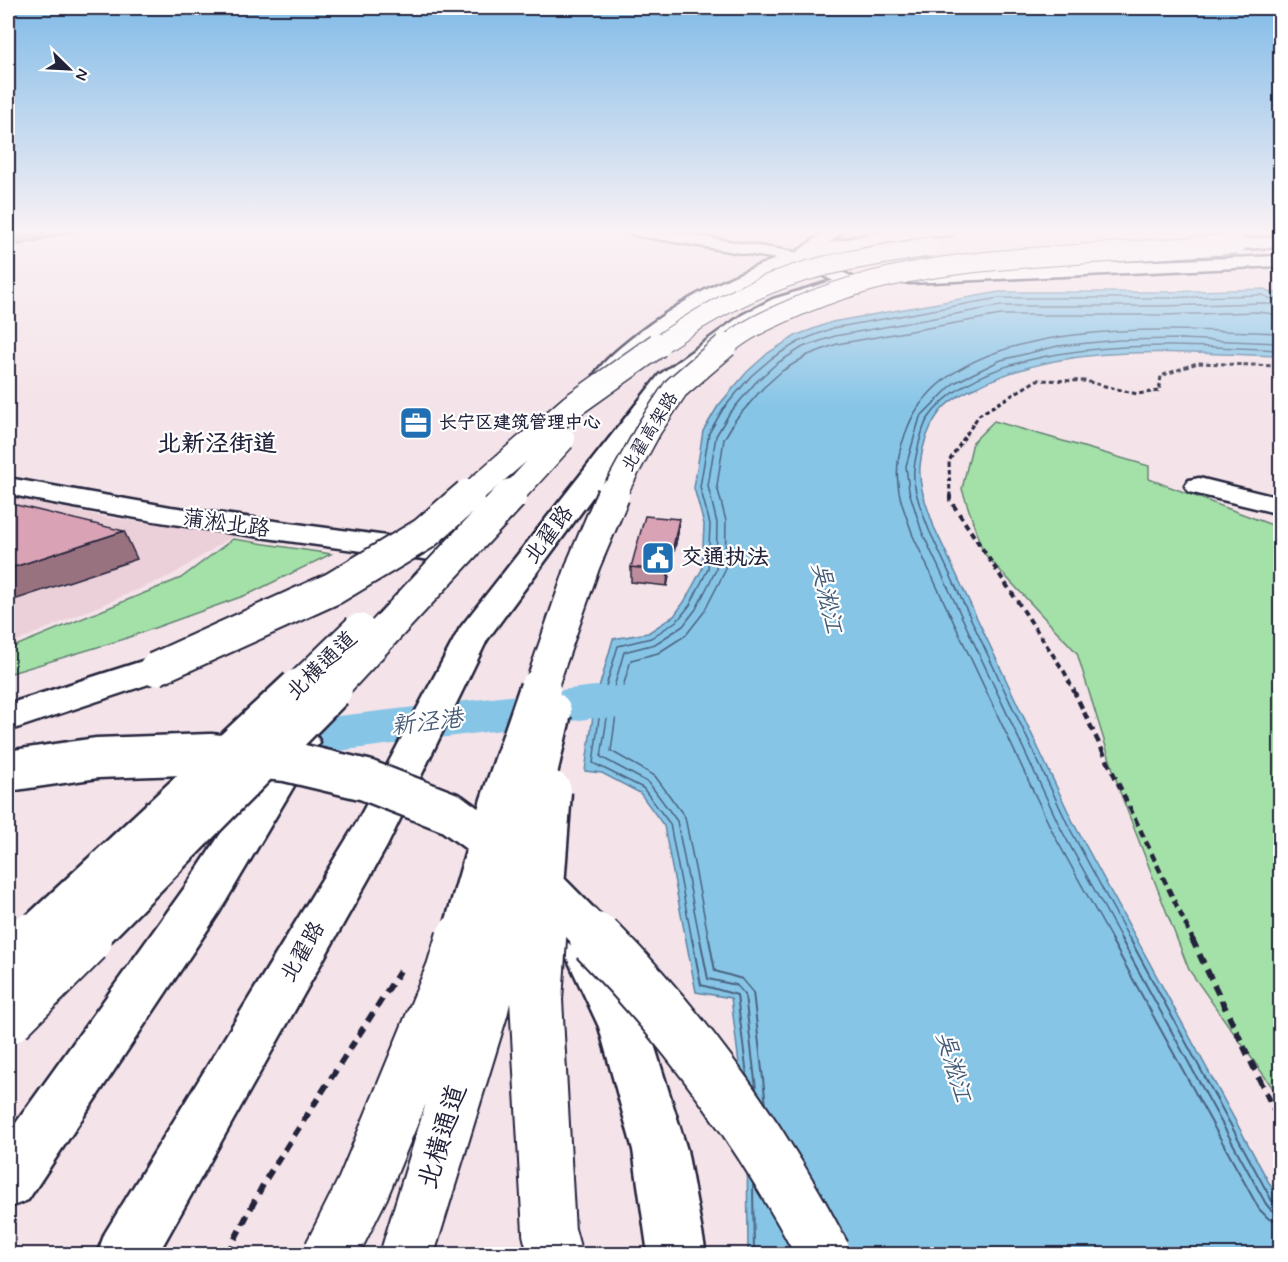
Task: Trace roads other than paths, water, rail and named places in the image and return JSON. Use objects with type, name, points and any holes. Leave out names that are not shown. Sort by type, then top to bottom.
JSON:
[{"type":"main road","points":[[8,1180],[204,897],[361,647],[617,361],[665,323],[722,289]]},
{"type":"main road","points":[[8,718],[155,669],[334,588],[424,534],[572,406],[630,364],[678,331],[725,305],[761,289]]},
{"type":"main road","name":"北翟路","points":[[126,1254],[372,834],[472,636],[667,380],[749,319],[780,303],[826,289]]},
{"type":"main road","name":"北翟高架路","points":[[584,563],[617,486],[650,427],[676,388],[730,342],[767,320],[842,289]]},
{"type":"main road","points":[[8,1017],[302,722],[630,364]]},
{"type":"main road","name":"北横通道","points":[[8,961],[248,738],[630,364]]},
{"type":"main road","name":"蒲淞北路","points":[[8,486],[99,506],[236,526],[446,552]]},
{"type":"main road","points":[[1199,486],[1281,506]]},
{"type":"main road","points":[[330,1254],[363,1188],[452,972],[500,805],[584,563]]},
{"type":"main road","points":[[555,1254],[549,1232],[536,1000],[551,784],[584,563]]},
{"type":"main road","name":"北横通道","points":[[407,1254],[482,1009],[584,563]]},
{"type":"main road","points":[[8,771],[97,758],[210,753],[286,761],[366,780],[451,813],[525,867],[619,962],[709,1068],[802,1212],[824,1254]]},
{"type":"main road","points":[[565,908],[622,1022],[660,1150],[677,1254]]},
{"type":"water","name":"吴淞江","points":[[1264,289],[1272,293],[1280,293],[1280,356],[1127,353],[1051,362],[1015,371],[965,392],[944,407],[925,442],[921,458],[920,482],[934,527],[1074,824],[1280,1203],[1280,1254],[748,1254],[747,1130],[731,998],[696,992],[664,826],[640,793],[602,773],[585,771],[595,702],[613,639],[648,633],[674,616],[702,569],[704,524],[694,488],[703,431],[718,406],[747,372],[768,353],[797,335],[832,322],[999,292],[1163,292]]},
{"type":"waterway","name":"新泾港","points":[[261,743],[595,702],[651,703]]},
{"type":"place","name":"长宁区建筑管理中心","points":[[416,423]]},
{"type":"place","name":"交通执法","points":[[658,558]]},
{"type":"district","name":"北新泾街道","points":[[217,444]]}]
